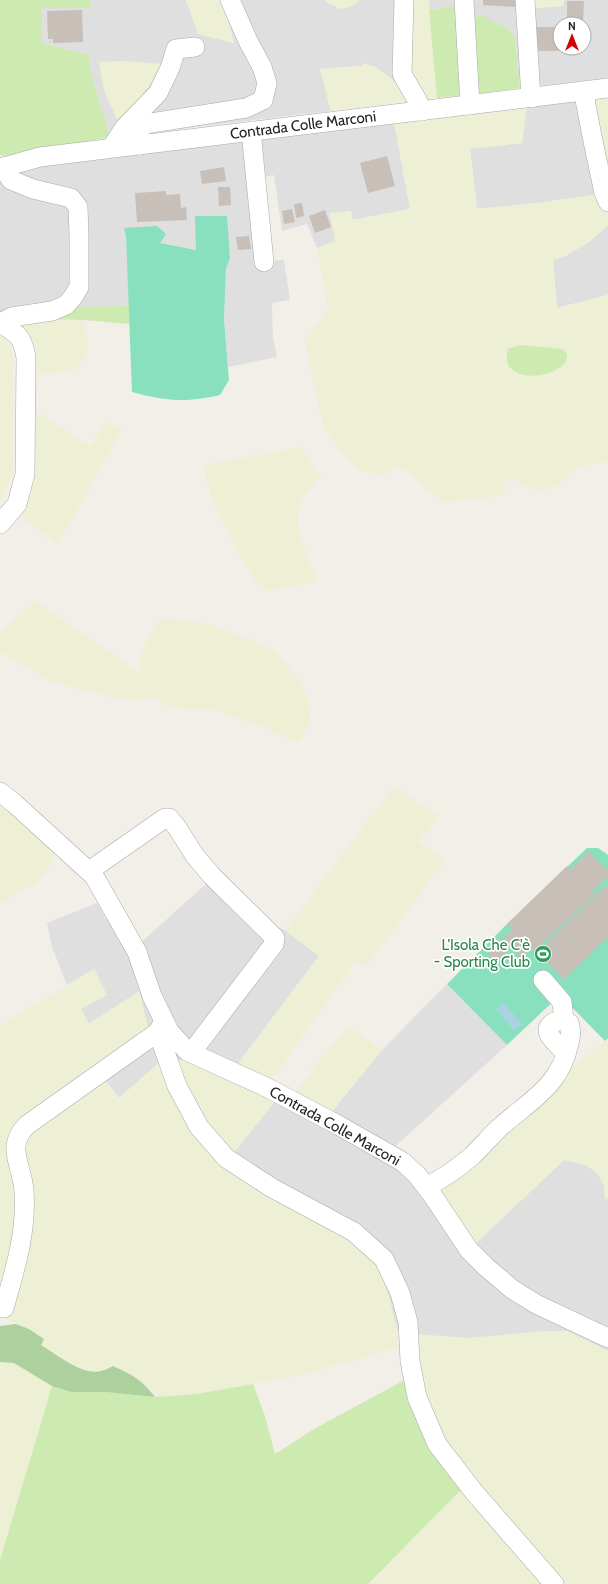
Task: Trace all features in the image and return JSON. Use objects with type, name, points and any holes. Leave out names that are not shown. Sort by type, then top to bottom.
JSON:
[{"type":"street","points":[[140,145],[139,130],[145,124],[246,108],[263,100],[266,83],[262,67],[230,0]]},
{"type":"street","points":[[404,0],[402,74],[422,111]]},
{"type":"street","points":[[464,0],[470,105]]},
{"type":"street","points":[[525,0],[531,98]]},
{"type":"street","points":[[111,148],[125,126],[158,93],[170,68],[176,49],[195,48]]},
{"type":"street","name":"Contrada Colle Marconi","points":[[1,167],[40,157],[608,88]]},
{"type":"street","points":[[589,91],[585,100],[604,193],[608,202]]},
{"type":"street","points":[[251,131],[264,262]]},
{"type":"street","points":[[0,524],[17,504],[25,474],[26,357],[23,342],[18,335],[0,323],[12,317],[52,311],[66,305],[79,287],[80,272],[78,206],[71,198],[33,189],[11,180],[1,167]]},
{"type":"street","name":"Contrada Colle Marconi","points":[[0,792],[94,876],[137,952],[161,1026],[169,1031],[191,1053],[266,1087],[338,1124],[403,1162],[426,1187],[470,1250],[486,1267],[536,1304],[608,1338]]},
{"type":"street","points":[[89,871],[165,818],[169,818],[176,826],[195,856],[212,876],[275,938],[274,944],[191,1053]]},
{"type":"street","points":[[426,1187],[442,1179],[471,1156],[520,1109],[542,1093],[559,1072],[566,1055],[571,1032],[568,1023],[564,1021],[562,1002],[544,980]]},
{"type":"street","points":[[4,1308],[17,1262],[23,1225],[24,1190],[16,1143],[20,1133],[28,1125],[161,1026],[177,1086],[199,1127],[226,1158],[272,1188],[354,1232],[384,1259],[400,1293],[408,1322],[410,1361],[417,1397],[438,1444],[474,1492],[554,1584]]},
{"type":"shaded area","points":[[90,0],[186,0],[198,33],[234,43],[223,0],[325,0],[331,5],[350,7],[361,0],[408,0],[417,96],[362,66],[320,69],[331,111],[110,137],[91,73],[89,55],[42,43],[42,8],[91,8]]},
{"type":"shaded area","points":[[429,0],[468,0],[457,6],[429,10]]},
{"type":"shaded area","points":[[473,0],[528,0],[563,6],[564,0],[608,0],[608,78],[520,88],[515,38],[508,29],[473,14]]},
{"type":"shaded area","points":[[590,94],[608,190],[608,212],[607,209],[537,203],[477,209],[470,148],[522,143],[527,104]]},
{"type":"shaded area","points":[[394,122],[410,209],[353,220],[330,214],[335,241],[317,248],[307,224],[282,231],[274,175],[258,178],[268,261],[284,260],[290,300],[272,303],[273,338],[277,357],[228,367],[224,320],[226,269],[230,258],[226,216],[196,250],[160,243],[124,228],[126,236],[129,306],[74,307],[0,331],[0,173],[119,155]]},
{"type":"shaded area","points":[[608,225],[608,295],[557,308],[553,260],[566,256],[602,231]]},
{"type":"shaded area","points":[[215,876],[262,923],[285,930],[319,956],[234,1069],[328,1116],[382,1050],[447,984],[507,1045],[390,1151],[431,1188],[531,1191],[564,1160],[586,1165],[597,1173],[604,1185],[605,1200],[608,1198],[608,1351],[567,1331],[467,1338],[410,1334],[397,1330],[389,1297],[382,1278],[371,1256],[227,1162],[275,1100],[182,1059],[164,1077],[159,1063],[119,1098],[96,1068],[139,992],[89,1024],[81,1009],[106,995],[94,969],[67,985],[52,947],[47,923],[97,903],[107,921],[121,914],[137,946]]},
{"type":"green space","points":[[0,0],[90,0],[91,8],[42,8],[42,43],[89,55],[91,73],[110,137],[5,157],[0,155]]},
{"type":"green space","points":[[186,0],[223,0],[234,43],[198,34]]},
{"type":"green space","points":[[325,0],[361,0],[349,7],[340,9]]},
{"type":"green space","points":[[408,0],[429,0],[437,98],[421,100],[408,80]]},
{"type":"green space","points":[[528,0],[564,0],[563,6],[529,9]]},
{"type":"green space","points":[[457,6],[466,95],[437,98],[429,10]]},
{"type":"green space","points":[[473,14],[483,16],[508,29],[515,38],[520,88],[476,94]]},
{"type":"green space","points":[[125,61],[161,64],[150,85],[133,106],[117,120],[104,90],[99,62]]},
{"type":"green space","points":[[363,63],[376,67],[394,81],[405,91],[409,101],[331,111],[320,69],[362,66]]},
{"type":"green space","points":[[608,92],[608,190],[590,94]]},
{"type":"green space","points":[[527,104],[522,143],[470,149],[477,209],[537,203],[599,194],[607,209],[608,225],[602,231],[589,242],[566,256],[553,260],[557,308],[608,295],[608,461],[583,466],[569,474],[558,485],[546,490],[534,490],[514,480],[504,480],[505,495],[457,501],[441,501],[397,465],[384,476],[359,470],[338,448],[323,425],[304,340],[320,321],[328,308],[317,248],[335,241],[330,213],[351,211],[353,220],[410,209],[394,122]]},
{"type":"green space","points":[[195,216],[227,216],[230,258],[226,269],[224,320],[229,380],[220,395],[208,398],[176,400],[132,392],[126,236],[124,228],[157,226],[166,234],[160,243],[196,250]]},
{"type":"green space","points":[[129,306],[129,324],[84,320],[39,319],[74,307]]},
{"type":"green space","points":[[49,319],[84,320],[88,338],[88,352],[79,368],[29,377],[11,324]]},
{"type":"green space","points":[[0,331],[8,340],[13,355],[14,428],[13,466],[8,485],[0,501]]},
{"type":"green space","points":[[520,345],[563,349],[567,354],[566,361],[558,369],[548,373],[527,376],[518,373],[511,368],[507,360],[508,349]]},
{"type":"green space","points":[[36,412],[91,446],[107,421],[122,429],[58,545],[24,519],[19,510],[28,413]]},
{"type":"green space","points":[[300,447],[321,475],[304,496],[297,516],[302,545],[318,582],[268,591],[255,582],[231,540],[211,497],[204,465]]},
{"type":"green space","points":[[35,600],[141,674],[140,662],[142,651],[160,619],[175,619],[210,624],[248,639],[276,652],[299,679],[309,701],[310,723],[300,742],[290,740],[268,729],[218,710],[188,710],[164,704],[157,698],[127,700],[49,681],[0,652],[0,634]]},
{"type":"green space","points":[[394,787],[439,815],[418,842],[445,860],[366,967],[357,960],[268,1085],[234,1069],[319,956],[285,930]]},
{"type":"green space","points":[[0,802],[54,850],[52,860],[46,873],[35,884],[21,890],[0,905]]},
{"type":"green space","name":"L'Isola Che C'è - Sporting Club","points":[[587,848],[598,848],[608,855],[608,1038],[605,1041],[560,995],[507,1045],[447,984],[507,924]]},
{"type":"green space","points":[[94,969],[107,995],[81,1009],[89,1024],[139,991],[149,1030],[103,1078],[119,1098],[159,1063],[189,1124],[349,1231],[371,1256],[382,1278],[389,1297],[397,1330],[398,1347],[307,1374],[196,1394],[155,1397],[145,1384],[113,1366],[100,1371],[90,1371],[74,1365],[41,1345],[29,1329],[2,1317],[9,1294],[0,1301],[0,1026]]},
{"type":"green space","points":[[348,1026],[382,1050],[328,1116],[292,1095]]},
{"type":"green space","points":[[608,1038],[608,1198],[605,1200],[604,1185],[597,1173],[586,1165],[564,1160],[471,1248],[431,1188]]},
{"type":"green space","points":[[181,1059],[276,1100],[230,1158],[172,1069]]},
{"type":"green space","points":[[16,1324],[29,1329],[44,1339],[41,1345],[70,1363],[94,1372],[102,1371],[113,1366],[137,1378],[155,1397],[105,1392],[71,1392],[52,1386],[14,1363],[0,1362],[0,1326]]},
{"type":"green space","points":[[545,1331],[567,1331],[608,1351],[608,1584],[554,1584],[483,1499],[418,1398],[410,1334],[468,1338]]},
{"type":"green space","points":[[0,1362],[14,1363],[52,1386],[0,1560]]},
{"type":"green space","points":[[410,1377],[465,1486],[368,1584],[0,1584],[0,1560],[52,1386],[71,1392],[105,1392],[155,1397],[196,1394],[253,1384],[265,1416],[275,1454],[314,1429]]},
{"type":"green space","points":[[465,1486],[549,1584],[368,1584]]},
{"type":"water","points":[[504,1003],[522,1024],[514,1031],[496,1009]]},
{"type":"building","points":[[483,0],[516,0],[516,7],[483,5]]},
{"type":"building","points":[[567,1],[584,1],[583,16],[567,16]]},
{"type":"building","points":[[82,10],[83,42],[53,43],[53,39],[48,39],[47,11]]},
{"type":"building","points":[[533,27],[552,27],[552,51],[533,51]]},
{"type":"building","points":[[387,156],[395,186],[368,193],[360,163]]},
{"type":"building","points":[[224,167],[226,181],[202,184],[200,171]]},
{"type":"building","points":[[218,187],[230,187],[231,205],[219,206]]},
{"type":"building","points":[[166,191],[166,195],[180,194],[181,208],[186,207],[187,220],[137,222],[135,193]]},
{"type":"building","points":[[302,203],[304,216],[296,218],[294,204]]},
{"type":"building","points":[[292,209],[295,222],[284,224],[282,211]]},
{"type":"building","points":[[325,210],[331,227],[315,233],[309,216]]},
{"type":"building","points":[[249,236],[251,249],[238,250],[236,237]]},
{"type":"building","points":[[589,851],[608,871],[608,877],[592,892],[595,894],[534,952],[531,949],[521,958],[503,938],[512,930],[507,924],[567,866],[570,869]]},
{"type":"building","points":[[606,885],[608,888],[608,937],[564,980],[537,952]]},
{"type":"building","points":[[499,938],[510,949],[497,962],[486,951]]},
{"type":"place","name":"L'Isola Che C'è - Sporting Club","points":[[543,954]]}]
